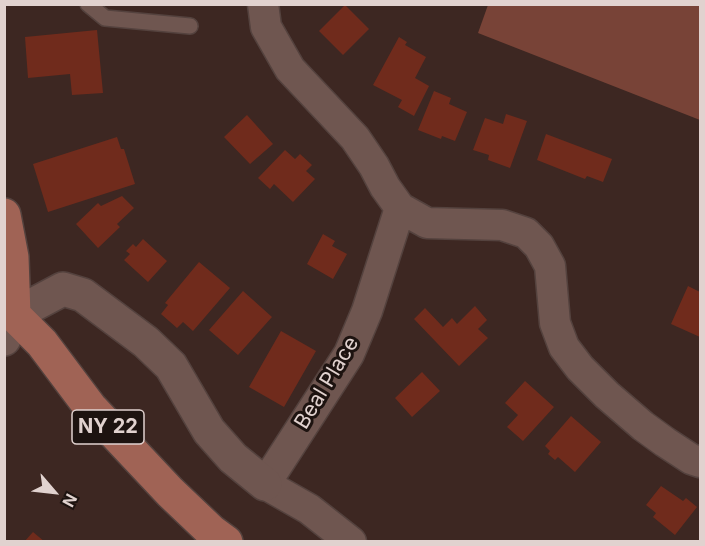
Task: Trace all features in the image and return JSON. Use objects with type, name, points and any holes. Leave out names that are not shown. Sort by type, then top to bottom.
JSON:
[{"type":"main road","points":[[4,215],[12,257],[7,316]]},
{"type":"main road","name":"NY 22","points":[[7,316],[42,343],[90,407],[136,458],[211,531],[226,542]]},
{"type":"street","points":[[263,4],[266,27],[290,69],[355,138],[400,208],[427,223],[502,225],[526,233],[539,246],[550,266],[555,322],[564,347],[580,368],[644,426],[691,459],[700,462]]},
{"type":"street","name":"Beal Place","points":[[265,484],[349,354],[367,311],[400,208]]},
{"type":"street","points":[[7,316],[63,289],[93,301],[146,342],[171,366],[208,431],[233,458],[265,484],[309,509],[351,542]]},
{"type":"lane","points":[[88,4],[105,18],[190,26]]},
{"type":"shaded area","points":[[488,5],[700,5],[700,120],[478,33]]},
{"type":"building","points":[[345,5],[369,29],[343,55],[319,31]]},
{"type":"building","points":[[97,30],[103,93],[72,95],[70,74],[28,78],[25,37]]},
{"type":"building","points":[[399,37],[407,42],[405,45],[426,57],[415,78],[429,86],[414,116],[398,107],[402,100],[373,85]]},
{"type":"building","points":[[434,91],[451,98],[449,104],[467,112],[455,141],[442,136],[441,139],[418,130]]},
{"type":"building","points":[[506,114],[527,121],[510,168],[488,160],[489,155],[473,150],[485,118],[503,124]]},
{"type":"building","points":[[247,115],[273,144],[250,164],[224,137]]},
{"type":"building","points":[[546,134],[612,159],[603,182],[587,176],[585,179],[537,160]]},
{"type":"building","points":[[117,137],[121,149],[124,149],[135,184],[48,212],[33,164]]},
{"type":"building","points":[[285,150],[295,159],[300,154],[312,165],[306,171],[315,179],[293,202],[274,184],[270,189],[258,178]]},
{"type":"building","points":[[122,196],[134,208],[117,224],[120,227],[98,248],[76,224],[98,203],[101,206]]},
{"type":"building","points":[[323,234],[335,241],[332,246],[347,254],[333,279],[307,264]]},
{"type":"building","points":[[143,239],[167,261],[148,282],[124,260],[130,254],[126,251],[133,244],[136,247]]},
{"type":"building","points":[[199,262],[230,288],[193,331],[183,322],[177,328],[161,314],[168,305],[165,303]]},
{"type":"building","points":[[688,286],[700,292],[700,337],[671,324]]},
{"type":"building","points":[[243,291],[272,317],[238,355],[209,330]]},
{"type":"building","points":[[475,306],[487,320],[478,329],[488,338],[459,366],[414,319],[425,308],[443,327],[452,318],[457,324]]},
{"type":"building","points":[[281,331],[316,351],[284,407],[249,387]]},
{"type":"building","points":[[422,372],[440,391],[412,417],[395,398]]},
{"type":"building","points":[[525,381],[554,407],[523,441],[507,427],[518,415],[505,403]]},
{"type":"building","points":[[571,416],[601,442],[575,472],[558,457],[555,460],[548,454],[550,451],[545,446]]},
{"type":"building","points":[[661,486],[683,501],[686,498],[697,507],[675,535],[653,517],[656,513],[646,505]]},
{"type":"building","points":[[33,532],[45,542],[24,542]]}]
